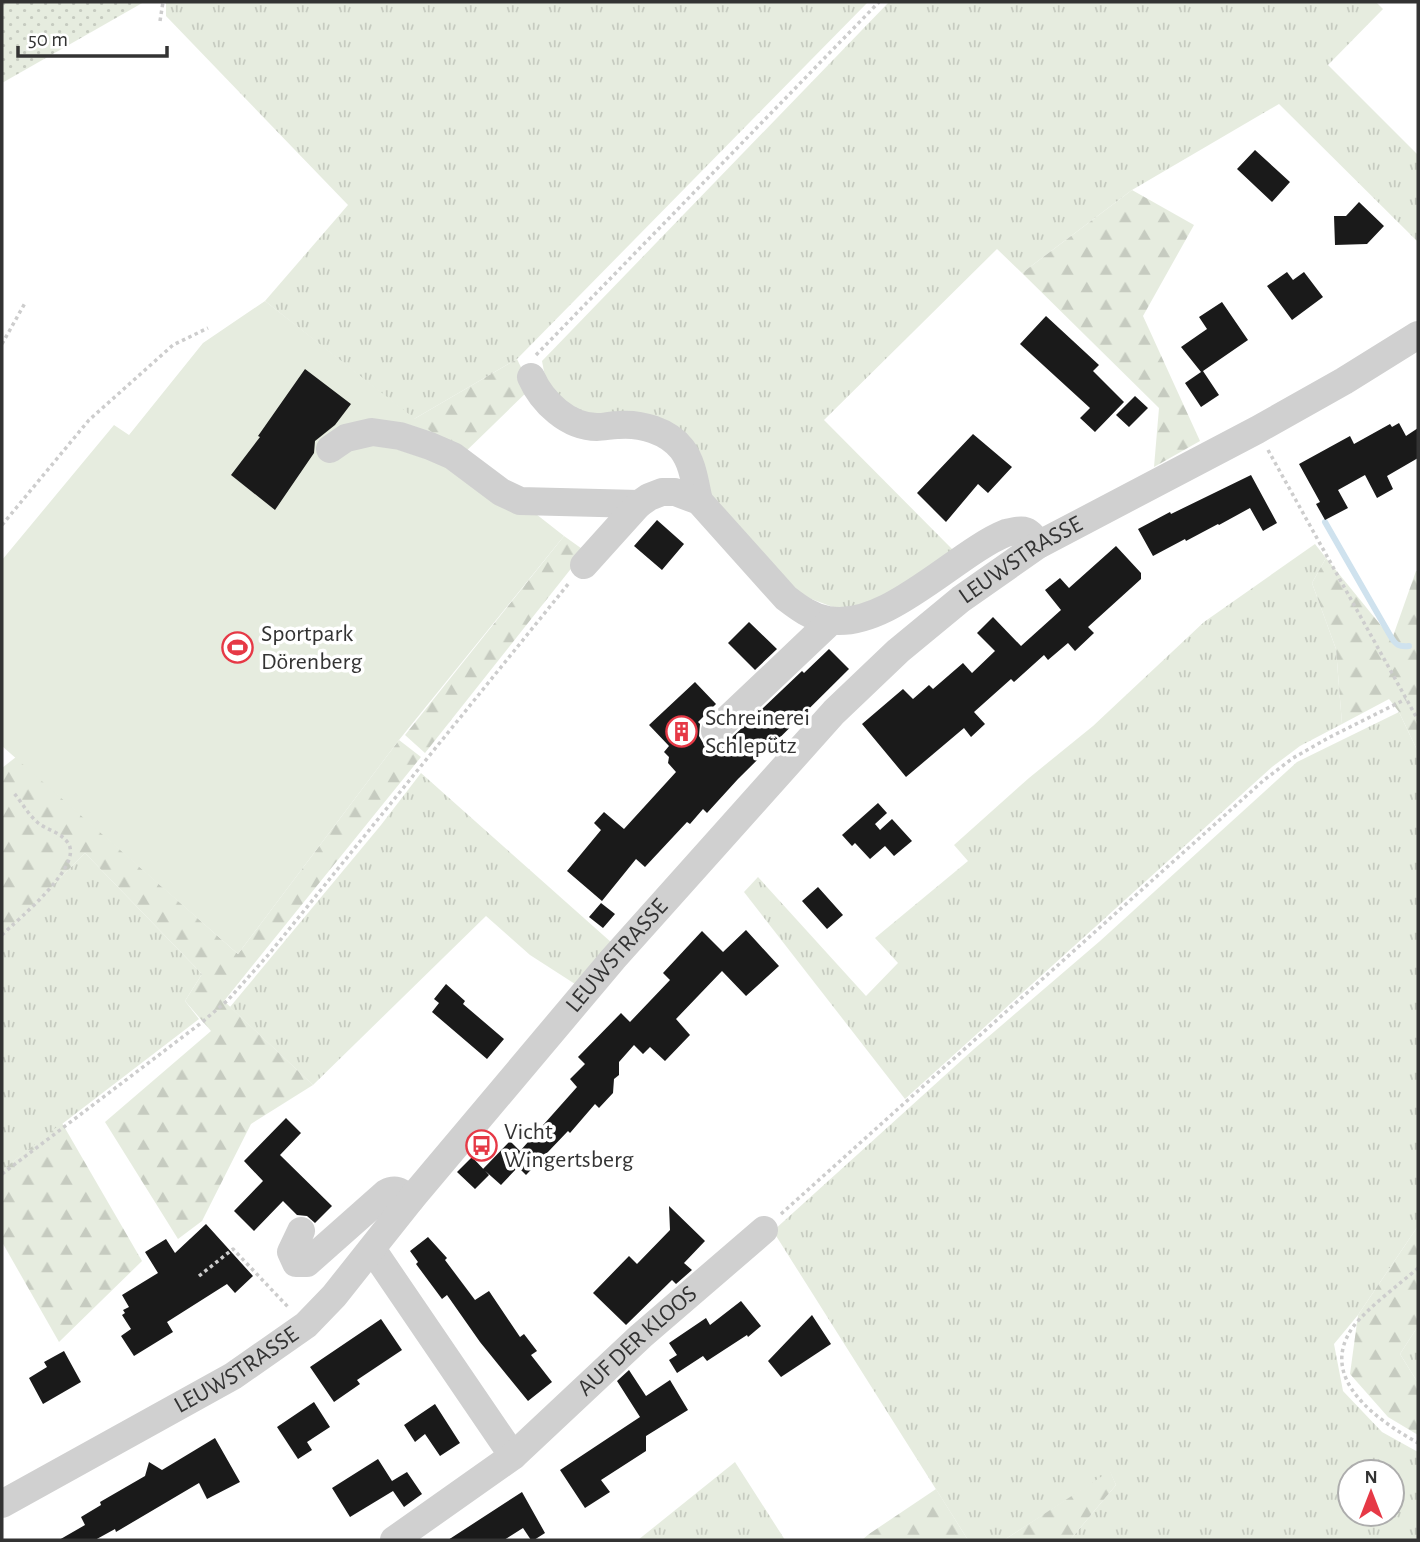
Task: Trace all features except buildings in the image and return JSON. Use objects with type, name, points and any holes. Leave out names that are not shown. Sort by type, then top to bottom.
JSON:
[{"type":"street","name":"LEUWSTRASSE","points":[[2,1504],[233,1376],[306,1325],[334,1296],[411,1199],[613,960],[834,712],[898,651],[961,599],[1038,545],[1257,430],[1418,335]]},
{"type":"street","points":[[531,377],[546,402],[574,422],[597,427],[619,424],[645,427],[675,442],[687,457],[699,501],[786,598],[802,610],[831,621],[852,619],[884,608],[1006,533],[1024,530],[1030,532],[1038,545]]},
{"type":"street","points":[[330,449],[346,438],[372,432],[400,436],[453,456],[500,492],[520,501],[639,504]]},
{"type":"street","points":[[584,565],[639,504],[662,492],[675,492],[699,501]]},
{"type":"street","points":[[715,731],[831,621]]},
{"type":"street","points":[[301,1231],[291,1252],[296,1263],[301,1264],[307,1263],[392,1189],[411,1199]]},
{"type":"street","name":"AUF DER KLOOS","points":[[394,1540],[513,1456],[641,1336],[764,1230]]},
{"type":"street","points":[[372,1249],[513,1456]]},
{"type":"path","points":[[160,21],[163,2]]},
{"type":"path","points":[[531,377],[537,352],[879,2]]},
{"type":"path","points":[[2,344],[25,303]]},
{"type":"path","points":[[2,525],[89,420],[173,345],[208,328]]},
{"type":"path","points":[[1257,430],[1418,720]]},
{"type":"path","points":[[2,1174],[228,1000],[269,954],[584,565]]},
{"type":"path","points":[[764,1230],[1264,780],[1293,758],[1406,699]]},
{"type":"path","points":[[2,935],[66,869],[72,853],[69,844],[39,824],[13,792]]},
{"type":"path","points":[[200,1276],[233,1249],[287,1306]]},
{"type":"path","points":[[1418,1268],[1355,1324],[1345,1339],[1342,1357],[1345,1375],[1357,1397],[1374,1414],[1418,1443]]},
{"type":"green space","points":[[2,2],[144,2],[2,83]]},
{"type":"green space","points":[[166,2],[868,2],[517,359],[414,419],[265,301],[348,205],[166,16]]},
{"type":"green space","points":[[889,2],[1376,2],[1383,9],[1328,65],[1418,155],[1418,242],[1279,104],[1132,190],[1022,273],[997,249],[824,420],[955,552],[880,599],[841,610],[795,593],[703,488],[687,443],[594,420],[548,392],[542,361]]},
{"type":"green space","points":[[1132,190],[1194,225],[1143,316],[1200,441],[1154,467],[1159,408],[1022,273]]},
{"type":"green space","points":[[265,301],[414,419],[517,359],[531,388],[459,458]]},
{"type":"green space","name":"Sportpark Dörenberg","points":[[265,301],[564,536],[399,740],[238,954],[2,746],[2,560],[114,425],[129,435],[203,343]]},
{"type":"green space","points":[[564,536],[585,551],[425,753],[405,735]]},
{"type":"green space","points":[[1315,544],[1326,558],[1312,583],[1336,649],[1342,724],[1300,746],[1272,767],[905,1099],[744,892],[758,877],[866,996],[898,963],[875,938],[968,861],[954,845],[1029,778],[1093,726],[1204,622]]},
{"type":"green space","points":[[1326,558],[1392,639],[1418,571],[1418,752],[1399,712],[1389,699],[1342,724],[1336,649],[1312,583]]},
{"type":"green space","points":[[1399,712],[1418,752],[1418,1226],[1358,1315],[1334,1344],[1343,1391],[1382,1432],[1418,1452],[1418,1540],[1070,1540],[1116,1485],[1110,1472],[1004,1540],[968,1540],[773,1231],[974,1049],[1100,941],[1297,762]]},
{"type":"green space","points":[[399,740],[421,757],[224,1001],[313,1085],[251,1124],[202,1221],[178,1239],[105,1122],[211,1031],[185,1001],[202,974],[85,853],[2,937],[2,768],[16,757],[238,954]]},
{"type":"green space","points":[[421,773],[612,943],[575,984],[530,955],[486,916],[313,1085],[230,1007]]},
{"type":"green space","points":[[85,853],[202,974],[185,1001],[199,1019],[2,1170],[2,937]]},
{"type":"green space","points":[[62,1123],[142,1261],[59,1342],[2,1242],[2,1170]]},
{"type":"green space","points":[[1418,1226],[1418,1326],[1400,1354],[1418,1383],[1418,1435],[1388,1417],[1350,1374],[1358,1315]]},
{"type":"green space","points":[[1418,1326],[1418,1383],[1400,1354]]},
{"type":"green space","points":[[735,1462],[785,1540],[638,1540]]},
{"type":"green space","points":[[1110,1471],[1116,1485],[1070,1540],[1004,1540]]},
{"type":"green space","points":[[936,1489],[968,1540],[862,1540],[869,1534]]},
{"type":"waterway","points":[[1325,522],[1393,640],[1400,646],[1409,646]]},
{"type":"place","name":"Sportpark Dörenberg","points":[[238,648]]},
{"type":"place","name":"Schreinerei Schlepütz","points":[[682,732]]},
{"type":"place","name":"Vicht Wingertsberg","points":[[481,1146]]}]
